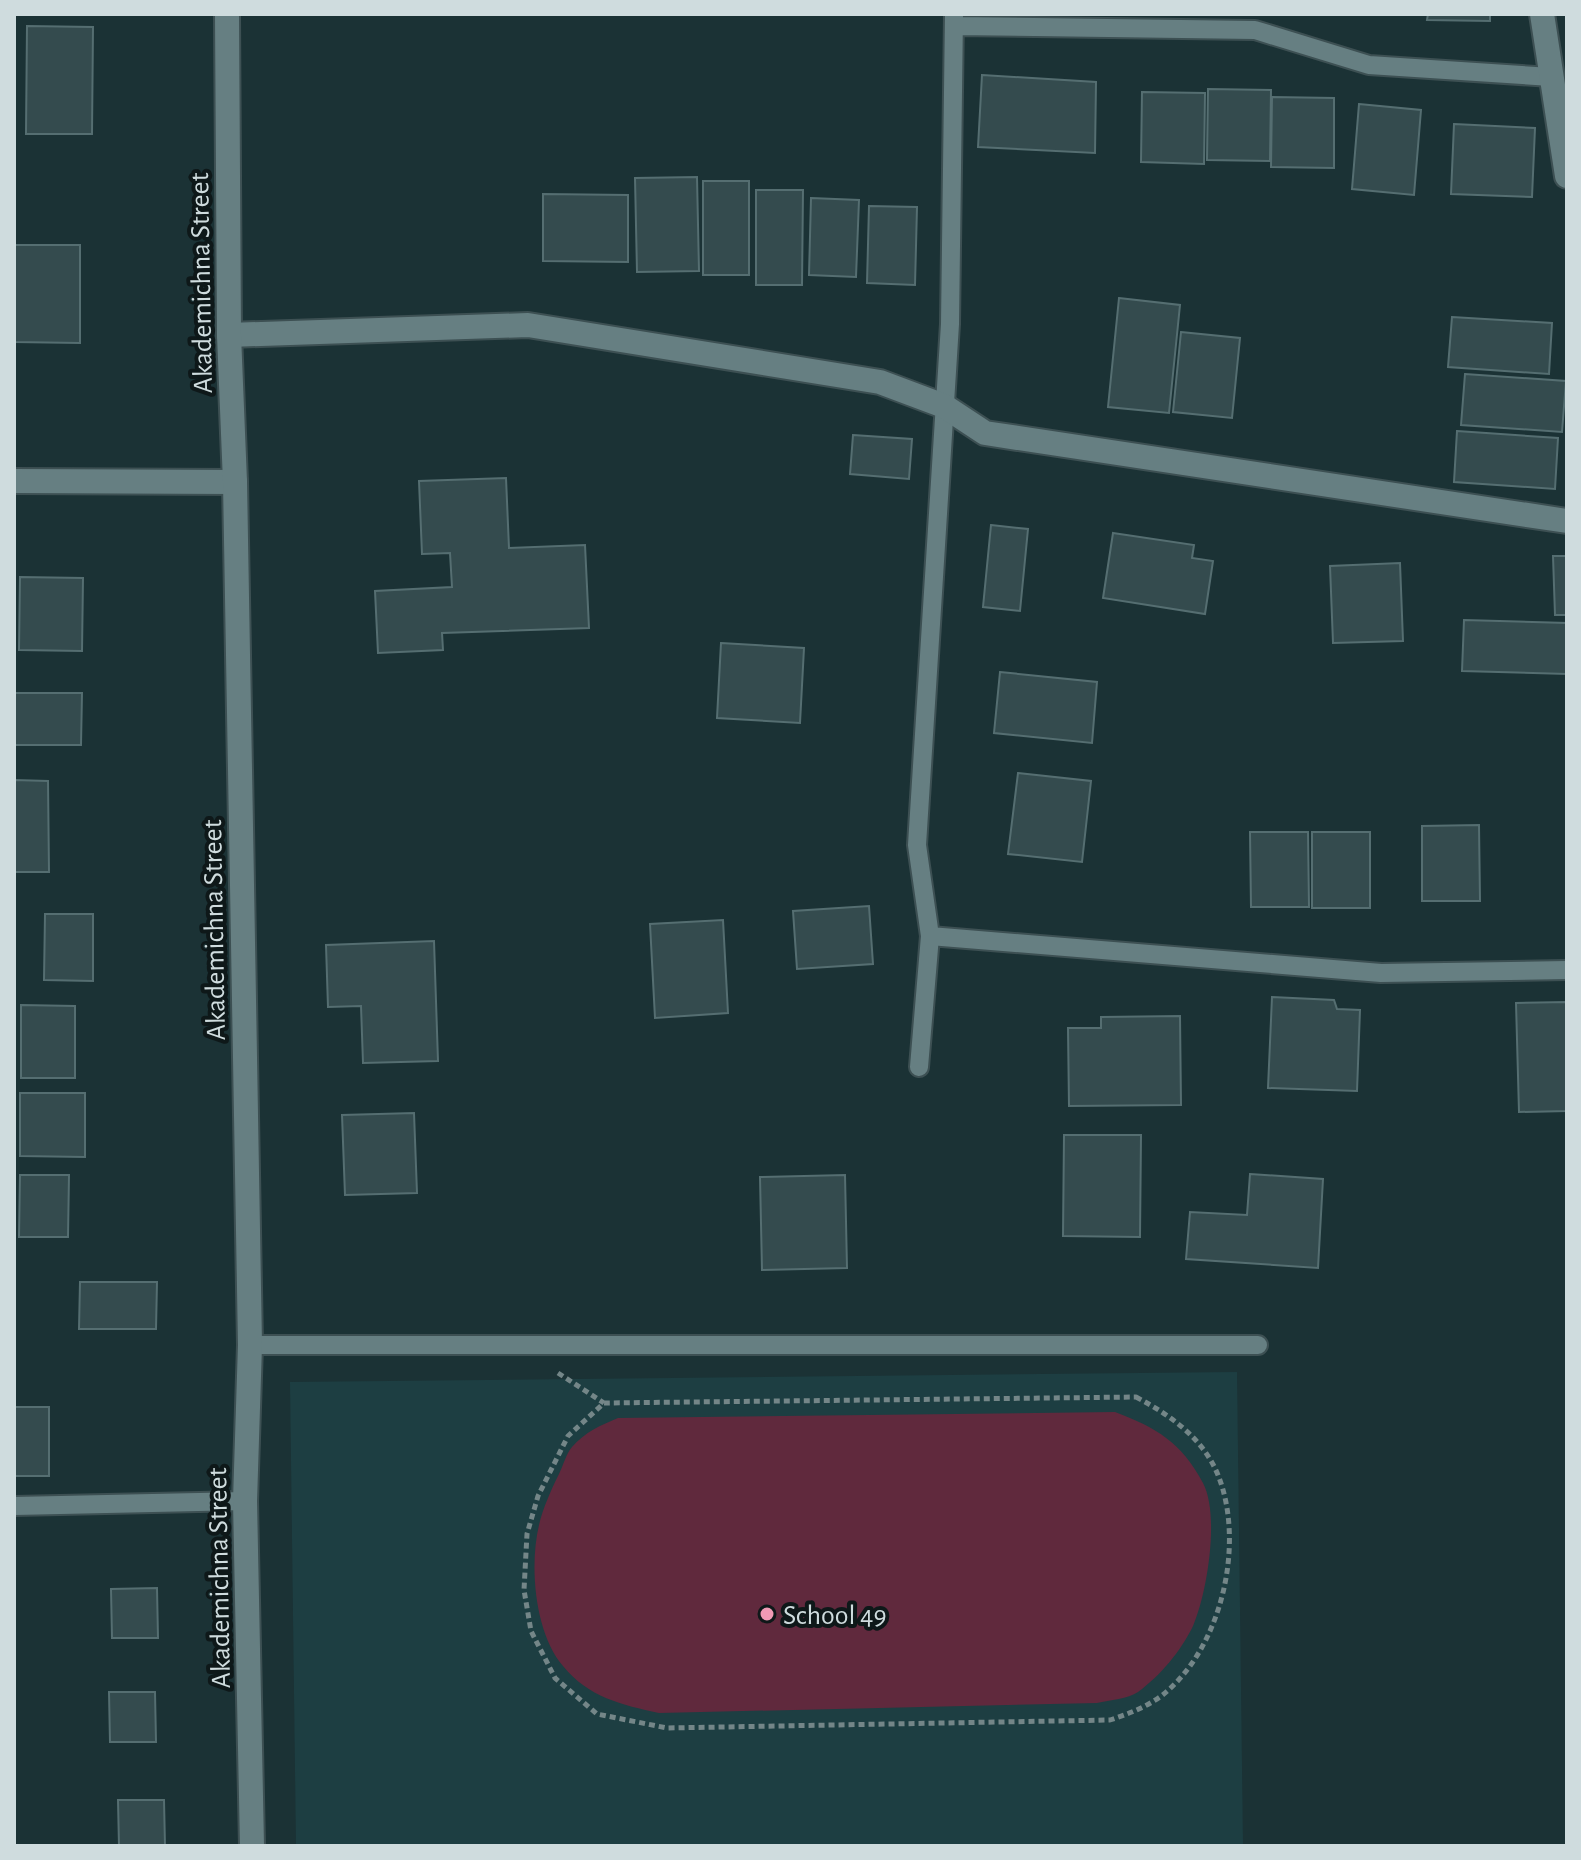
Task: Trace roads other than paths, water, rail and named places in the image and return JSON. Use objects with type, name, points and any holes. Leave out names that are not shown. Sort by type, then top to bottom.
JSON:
[{"type":"main road","name":"Akademichna Street","points":[[227,14],[229,335],[235,482],[250,1345],[245,1501],[252,1846]]},
{"type":"main road","points":[[1542,14],[1567,176]]},
{"type":"main road","points":[[229,335],[528,325],[880,382],[944,406],[985,433],[1567,521]]},
{"type":"main road","points":[[14,481],[235,482]]},
{"type":"lane","points":[[919,1067],[930,936],[917,845],[950,324],[955,20],[1255,30],[1369,65],[1551,77]]},
{"type":"lane","points":[[930,936],[1381,973],[1567,970]]},
{"type":"lane","points":[[250,1345],[1258,1345]]},
{"type":"lane","points":[[14,1506],[245,1501]]},
{"type":"place","name":"School 49","points":[[767,1614]]}]
